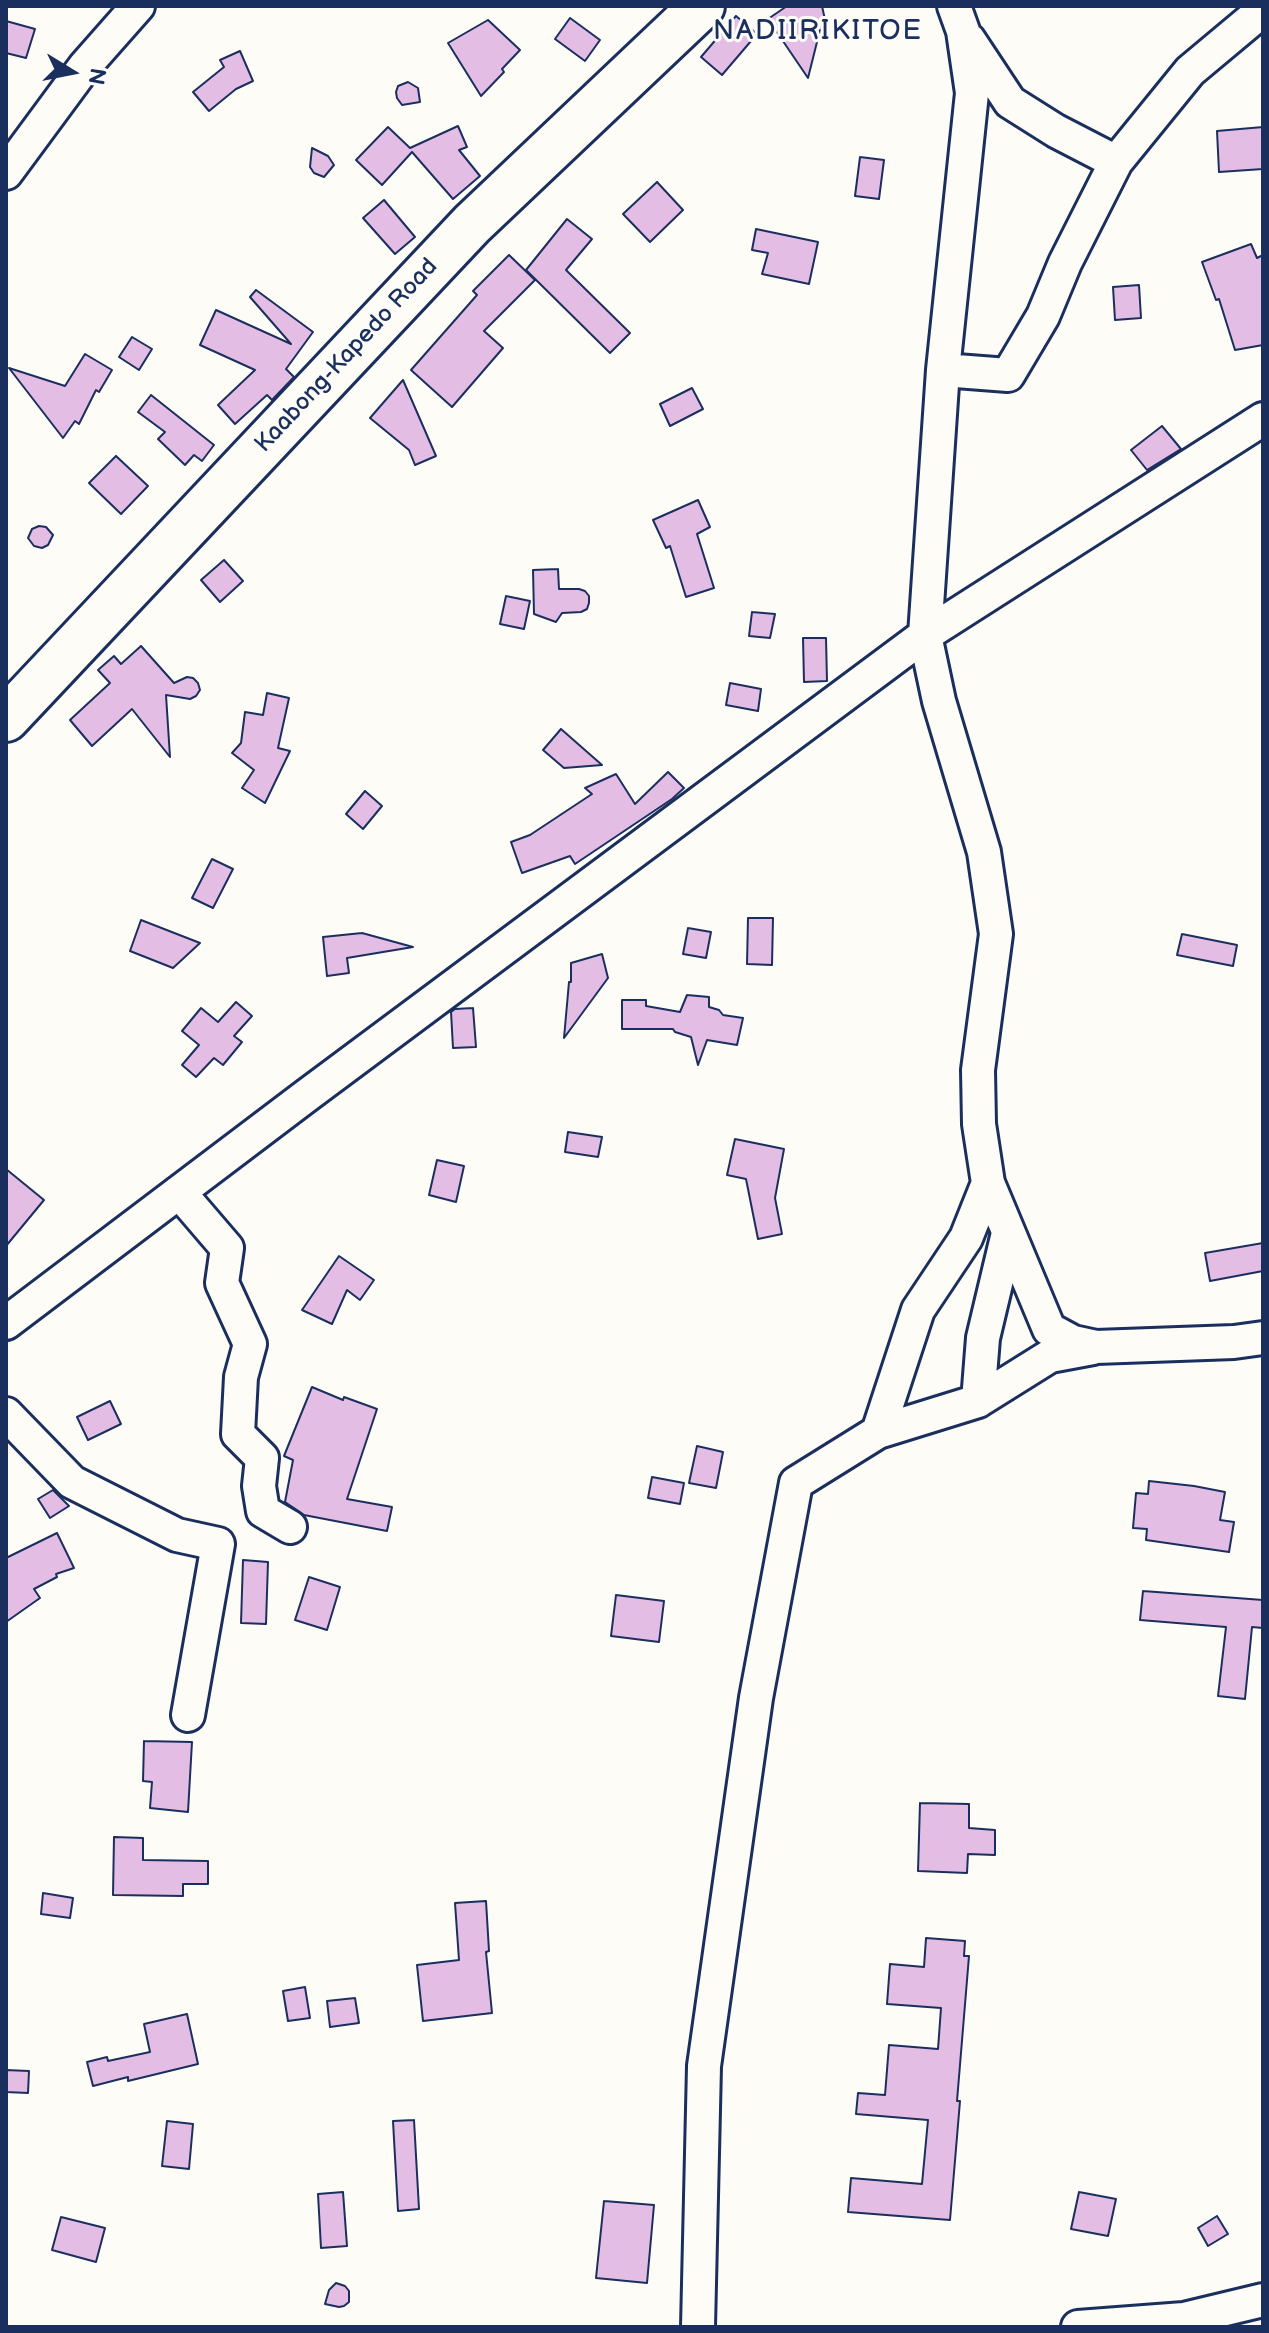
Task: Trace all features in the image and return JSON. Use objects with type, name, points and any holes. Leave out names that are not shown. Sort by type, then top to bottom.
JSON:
[{"type":"main road","name":"Kaabong-Kapedo Road","points":[[6,719],[472,224],[702,6]]},
{"type":"street","points":[[6,173],[85,66],[138,6]]},
{"type":"street","points":[[943,370],[1008,375],[1043,316],[1065,263],[1116,162],[1190,71],[1263,10]]},
{"type":"street","points":[[959,19],[1010,102],[1056,131],[1116,162]]},
{"type":"street","points":[[959,19],[972,93],[943,370],[925,635],[939,701],[984,852],[996,934],[978,1070],[979,1124],[988,1183],[1049,1329],[1073,1342],[1096,1347]]},
{"type":"street","points":[[6,1323],[925,635],[1263,419]]},
{"type":"street","points":[[878,1432],[918,1310],[966,1238],[988,1183]]},
{"type":"street","points":[[179,1192],[227,1248],[222,1283],[250,1344],[241,1377],[238,1434],[262,1458],[259,1486],[263,1511],[290,1527]]},
{"type":"street","points":[[978,1401],[983,1338],[1008,1233]]},
{"type":"street","points":[[698,2327],[704,2066],[756,1698],[796,1483],[878,1432],[978,1401],[1050,1356],[1096,1347],[1234,1342],[1263,1338]]},
{"type":"street","points":[[6,1414],[72,1482],[177,1535],[218,1544],[188,1715]]},
{"type":"street","points":[[1078,2327],[1184,2319],[1263,2300]]},
{"type":"building","points":[[787,6],[822,6],[827,29],[820,30],[808,78],[768,19]]},
{"type":"building","points":[[736,16],[757,34],[722,75],[701,57]]},
{"type":"building","points":[[570,18],[600,40],[585,61],[555,39]]},
{"type":"building","points":[[488,20],[520,50],[481,96],[448,43]]},
{"type":"building","points":[[6,21],[35,29],[26,58],[6,53]]},
{"type":"building","points":[[240,51],[253,81],[236,89],[209,111],[193,92],[224,67],[220,60]]},
{"type":"building","points":[[408,82],[418,88],[420,102],[402,105],[396,92],[398,86]]},
{"type":"building","points":[[458,126],[467,147],[459,150],[480,176],[453,199],[412,152],[382,185],[356,160],[388,127],[410,148]]},
{"type":"building","points":[[1263,127],[1263,169],[1219,172],[1217,131]]},
{"type":"building","points":[[312,148],[328,156],[334,165],[324,177],[314,173],[310,167]]},
{"type":"building","points":[[860,157],[884,160],[879,199],[855,196]]},
{"type":"building","points":[[657,182],[683,210],[650,242],[623,214]]},
{"type":"building","points":[[384,200],[415,237],[395,254],[363,218]]},
{"type":"building","points":[[567,219],[592,239],[566,270],[630,333],[610,353],[526,270]]},
{"type":"building","points":[[756,229],[818,242],[809,284],[762,274],[768,253],[752,250]]},
{"type":"building","points":[[1251,244],[1257,258],[1263,255],[1263,345],[1235,350],[1219,299],[1216,300],[1202,262]]},
{"type":"building","points":[[509,255],[535,280],[484,331],[503,348],[452,407],[411,370],[477,295],[473,291]]},
{"type":"building","points":[[1139,285],[1141,318],[1115,320],[1113,287]]},
{"type":"building","points":[[256,290],[313,332],[286,369],[294,377],[272,400],[267,395],[235,424],[218,405],[255,370],[200,345],[216,310],[291,344],[250,297]]},
{"type":"building","points":[[132,337],[152,349],[139,370],[119,357]]},
{"type":"building","points":[[85,354],[112,370],[99,392],[96,390],[79,424],[75,421],[63,438],[9,368],[65,386]]},
{"type":"building","points":[[403,380],[436,456],[415,465],[409,450],[370,418]]},
{"type":"building","points":[[692,388],[703,409],[670,426],[660,404]]},
{"type":"building","points":[[151,395],[214,445],[202,461],[194,455],[185,465],[158,439],[165,432],[138,412]]},
{"type":"building","points":[[1162,426],[1181,449],[1147,470],[1131,450]]},
{"type":"building","points":[[116,456],[148,486],[121,514],[89,483]]},
{"type":"building","points":[[698,500],[710,527],[697,534],[714,588],[686,597],[670,546],[666,548],[653,520]]},
{"type":"building","points":[[46,527],[53,535],[48,545],[42,548],[34,546],[28,538],[32,529]]},
{"type":"building","points":[[224,560],[243,581],[220,602],[201,580]]},
{"type":"building","points":[[558,569],[559,589],[585,591],[589,603],[587,609],[581,612],[562,613],[556,622],[534,614],[533,570]]},
{"type":"building","points":[[506,596],[530,601],[524,629],[500,624]]},
{"type":"building","points":[[752,612],[775,614],[770,638],[749,636]]},
{"type":"building","points":[[803,638],[826,638],[827,681],[804,682]]},
{"type":"building","points":[[141,646],[174,683],[187,677],[193,678],[200,690],[190,699],[166,695],[170,757],[132,709],[92,746],[70,720],[110,683],[98,670],[114,656],[121,664]]},
{"type":"building","points":[[730,683],[761,689],[758,711],[726,705]]},
{"type":"building","points":[[267,693],[289,698],[278,748],[290,751],[265,803],[242,788],[254,770],[232,753],[241,743],[245,712],[263,715]]},
{"type":"building","points":[[561,729],[602,765],[564,768],[543,750]]},
{"type":"building","points":[[668,772],[684,788],[672,799],[575,864],[570,856],[522,873],[511,842],[530,835],[592,794],[585,788],[616,774],[635,804]]},
{"type":"building","points":[[365,791],[382,806],[363,829],[346,814]]},
{"type":"building","points":[[212,859],[233,869],[213,908],[192,898]]},
{"type":"building","points":[[748,918],[773,918],[772,965],[747,964]]},
{"type":"building","points":[[141,920],[200,943],[173,968],[130,951]]},
{"type":"building","points":[[688,928],[711,932],[706,958],[683,954]]},
{"type":"building","points":[[362,933],[413,947],[347,958],[349,973],[327,976],[323,937]]},
{"type":"building","points":[[1182,934],[1237,945],[1233,966],[1177,955]]},
{"type":"building","points":[[602,954],[608,978],[564,1038],[571,963]]},
{"type":"building","points":[[687,995],[709,997],[709,1007],[723,1015],[743,1018],[737,1045],[707,1040],[698,1065],[691,1037],[673,1029],[622,1029],[622,1000],[646,1000],[646,1006],[680,1012]]},
{"type":"building","points":[[236,1002],[252,1016],[234,1036],[242,1042],[223,1065],[214,1058],[196,1077],[182,1065],[199,1045],[182,1031],[201,1008],[218,1022]]},
{"type":"building","points":[[473,1008],[476,1047],[453,1048],[451,1012]]},
{"type":"building","points":[[568,1132],[602,1137],[598,1157],[565,1152]]},
{"type":"building","points":[[735,1139],[784,1149],[775,1198],[782,1234],[758,1239],[746,1179],[727,1175]]},
{"type":"building","points":[[437,1160],[464,1166],[456,1202],[429,1195]]},
{"type":"building","points":[[6,1169],[44,1200],[6,1246]]},
{"type":"building","points":[[1263,1243],[1263,1271],[1210,1281],[1205,1253]]},
{"type":"building","points":[[339,1256],[374,1280],[360,1300],[347,1290],[332,1324],[302,1310]]},
{"type":"building","points":[[312,1387],[377,1409],[347,1499],[392,1507],[387,1531],[304,1515],[285,1502],[293,1460],[284,1456]]},
{"type":"building","points":[[110,1401],[121,1424],[88,1440],[77,1417]]},
{"type":"building","points":[[697,1446],[723,1452],[716,1488],[689,1483]]},
{"type":"building","points":[[652,1477],[684,1483],[680,1504],[648,1498]]},
{"type":"building","points":[[1149,1481],[1225,1492],[1220,1520],[1234,1522],[1229,1552],[1146,1540],[1147,1529],[1133,1528],[1136,1493],[1148,1494]]},
{"type":"building","points":[[53,1490],[69,1506],[50,1518],[38,1499]]},
{"type":"building","points":[[57,1533],[74,1568],[56,1574],[57,1577],[34,1589],[40,1598],[6,1622],[6,1558]]},
{"type":"building","points":[[243,1560],[268,1562],[266,1624],[241,1623]]},
{"type":"building","points":[[309,1577],[340,1587],[327,1630],[295,1620]]},
{"type":"building","points":[[1143,1591],[1263,1600],[1263,1628],[1252,1627],[1245,1699],[1218,1696],[1226,1627],[1140,1620]]},
{"type":"building","points":[[616,1595],[664,1601],[659,1642],[611,1636]]},
{"type":"building","points":[[144,1741],[192,1742],[188,1812],[150,1808],[152,1782],[143,1781]]},
{"type":"building","points":[[920,1803],[969,1804],[969,1828],[995,1830],[995,1855],[968,1854],[967,1873],[918,1871]]},
{"type":"building","points":[[114,1837],[143,1838],[143,1860],[208,1861],[208,1884],[183,1884],[183,1896],[113,1895]]},
{"type":"building","points":[[43,1893],[73,1898],[70,1918],[41,1914]]},
{"type":"building","points":[[486,1901],[489,1951],[486,1952],[492,2013],[423,2021],[417,1965],[459,1960],[455,1903]]},
{"type":"building","points":[[926,1938],[965,1941],[964,1956],[969,1956],[950,2220],[848,2212],[851,2178],[922,2184],[928,2120],[856,2114],[858,2093],[885,2095],[889,2045],[938,2049],[941,2008],[887,2004],[890,1964],[924,1967]]},
{"type":"building","points":[[305,1987],[310,2018],[288,2021],[283,1991]]},
{"type":"building","points":[[355,1998],[359,2023],[330,2027],[327,2001]]},
{"type":"building","points":[[187,2014],[198,2064],[93,2086],[87,2062],[150,2052],[144,2024]]},
{"type":"building","points":[[6,2070],[29,2071],[28,2093],[6,2092]]},
{"type":"building","points":[[414,2120],[419,2209],[398,2211],[393,2121]]},
{"type":"building","points":[[167,2121],[193,2124],[189,2169],[162,2166]]},
{"type":"building","points":[[343,2192],[347,2246],[321,2248],[318,2194]]},
{"type":"building","points":[[1079,2192],[1116,2199],[1108,2236],[1071,2229]]},
{"type":"building","points":[[604,2201],[654,2205],[647,2283],[596,2278]]},
{"type":"building","points":[[1217,2216],[1228,2234],[1208,2246],[1198,2228]]},
{"type":"building","points":[[61,2217],[105,2228],[96,2262],[52,2250]]},
{"type":"building","points":[[336,2283],[349,2291],[349,2302],[344,2306],[325,2304],[329,2290]]},
{"type":"district","name":"NADIIRIKITOE","points":[[818,32]]}]
